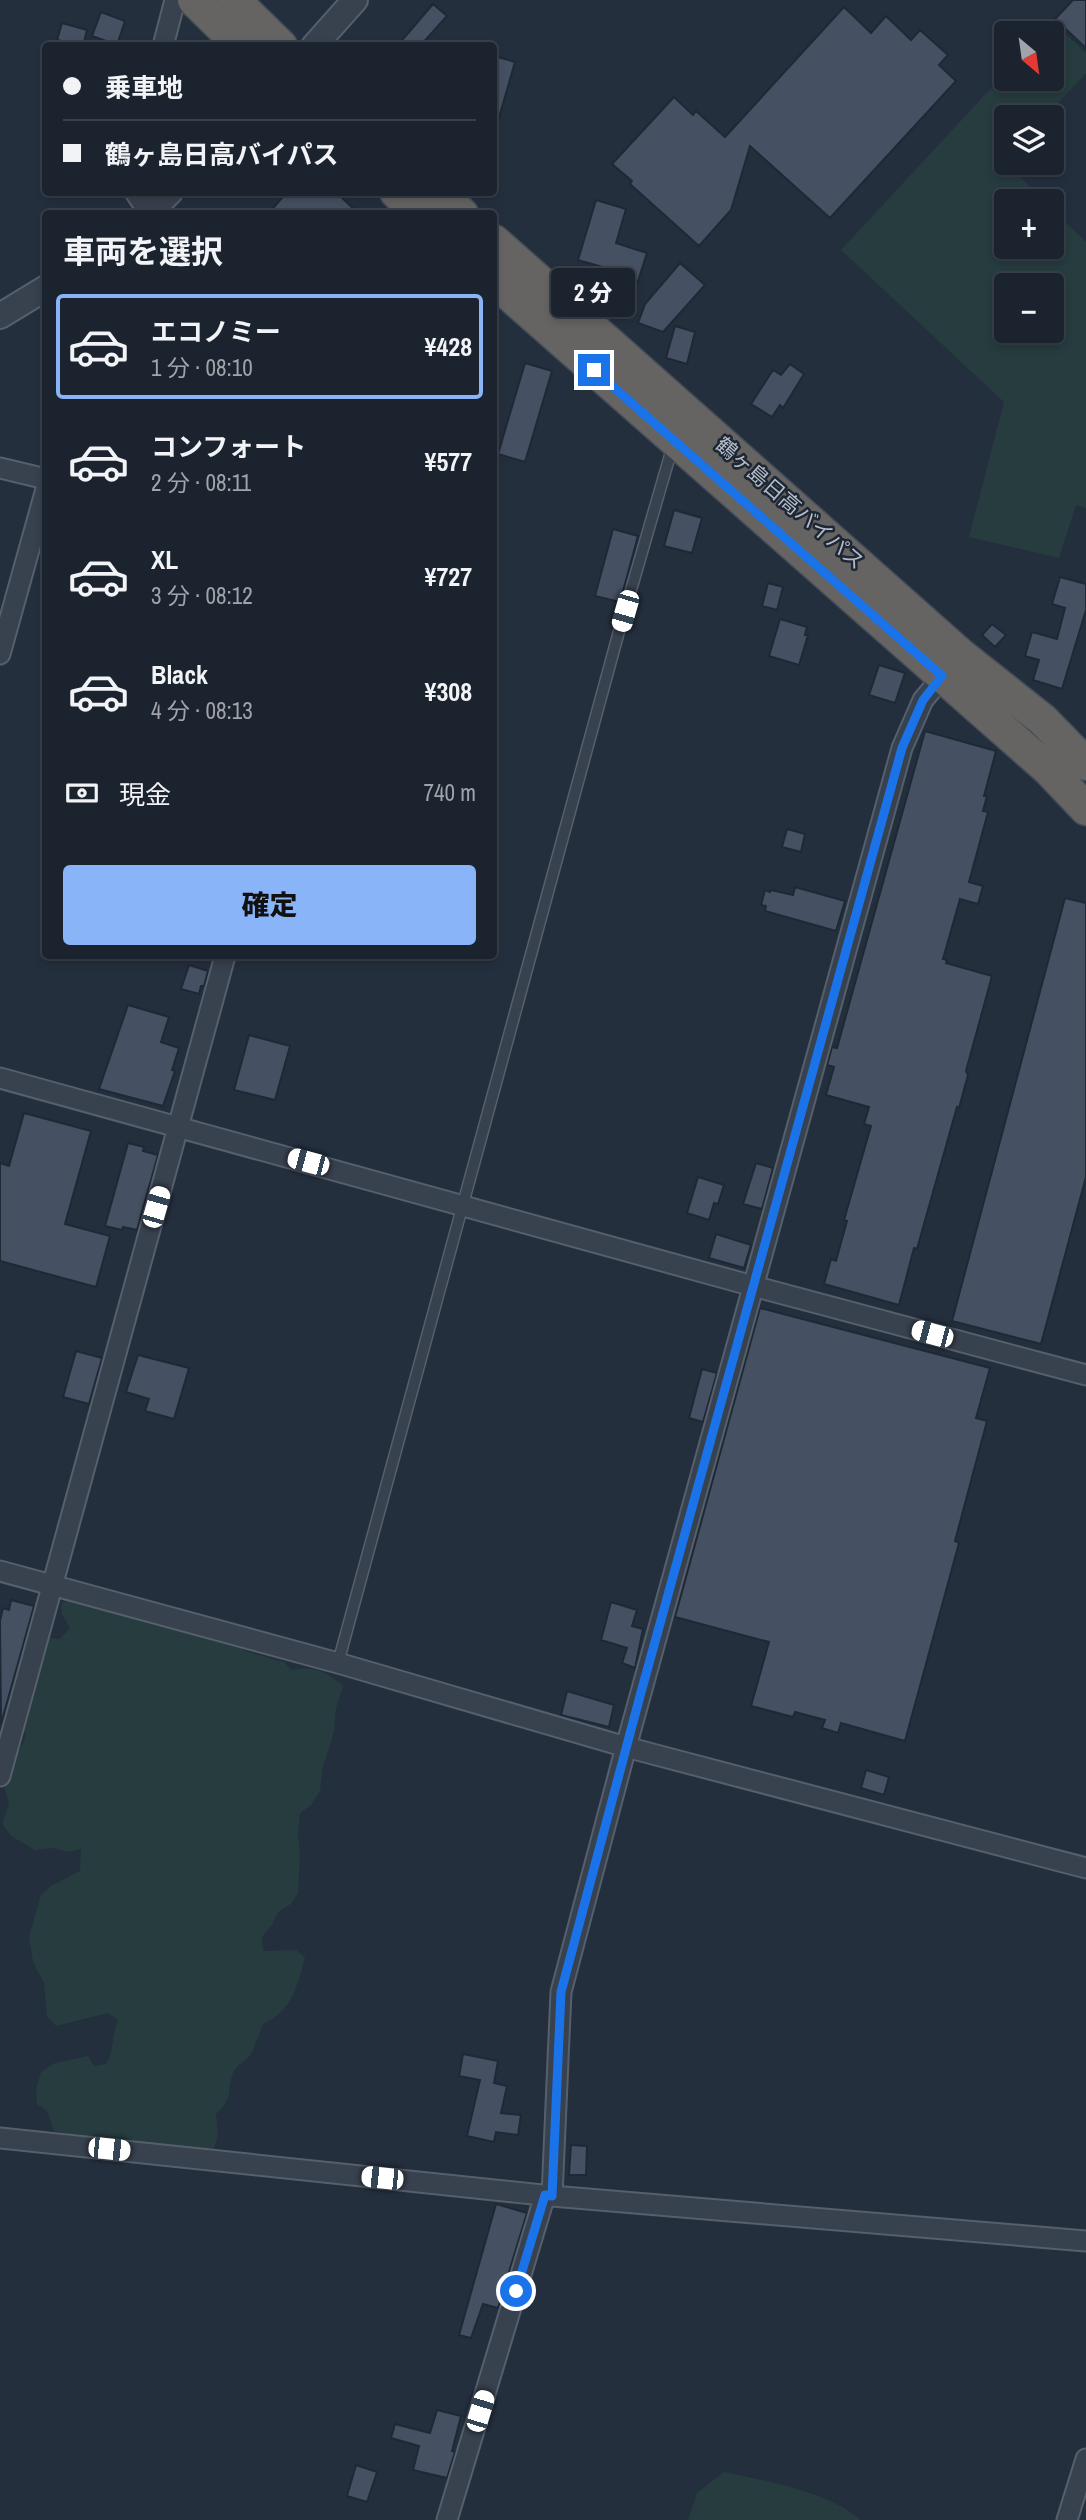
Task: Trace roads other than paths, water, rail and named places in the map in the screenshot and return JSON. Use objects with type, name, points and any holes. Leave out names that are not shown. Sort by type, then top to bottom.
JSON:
[{"type":"highway","points":[[194,0],[237,42]]},
{"type":"highway","points":[[234,0],[277,42]]},
{"type":"highway","points":[[400,196],[415,210]]},
{"type":"highway","points":[[443,196],[458,210]]},
{"type":"highway","name":"鶴ヶ島日高バイパス","points":[[497,244],[952,665],[1086,809]]},
{"type":"highway","name":"鶴ヶ島日高バイパス","points":[[497,284],[674,441],[952,665],[1043,720],[1086,764]]},
{"type":"street","points":[[164,42],[176,0]]},
{"type":"street","points":[[318,42],[355,0]]},
{"type":"street","points":[[152,210],[166,196]]},
{"type":"street","points":[[0,316],[42,290]]},
{"type":"street","points":[[0,468],[42,478]]},
{"type":"street","points":[[0,654],[42,503]]},
{"type":"street","points":[[447,2520],[549,2196],[561,1992],[626,1747],[902,748],[923,700],[952,665]]},
{"type":"street","points":[[0,1776],[224,959]]},
{"type":"street","points":[[0,1078],[752,1286],[1086,1375]]},
{"type":"street","points":[[0,1570],[338,1663],[626,1747],[1086,1868]]},
{"type":"street","points":[[0,2138],[549,2196],[1086,2241]]},
{"type":"street","points":[[1067,2520],[1086,2459]]},
{"type":"lane","points":[[338,1663],[618,635],[674,441]]}]
